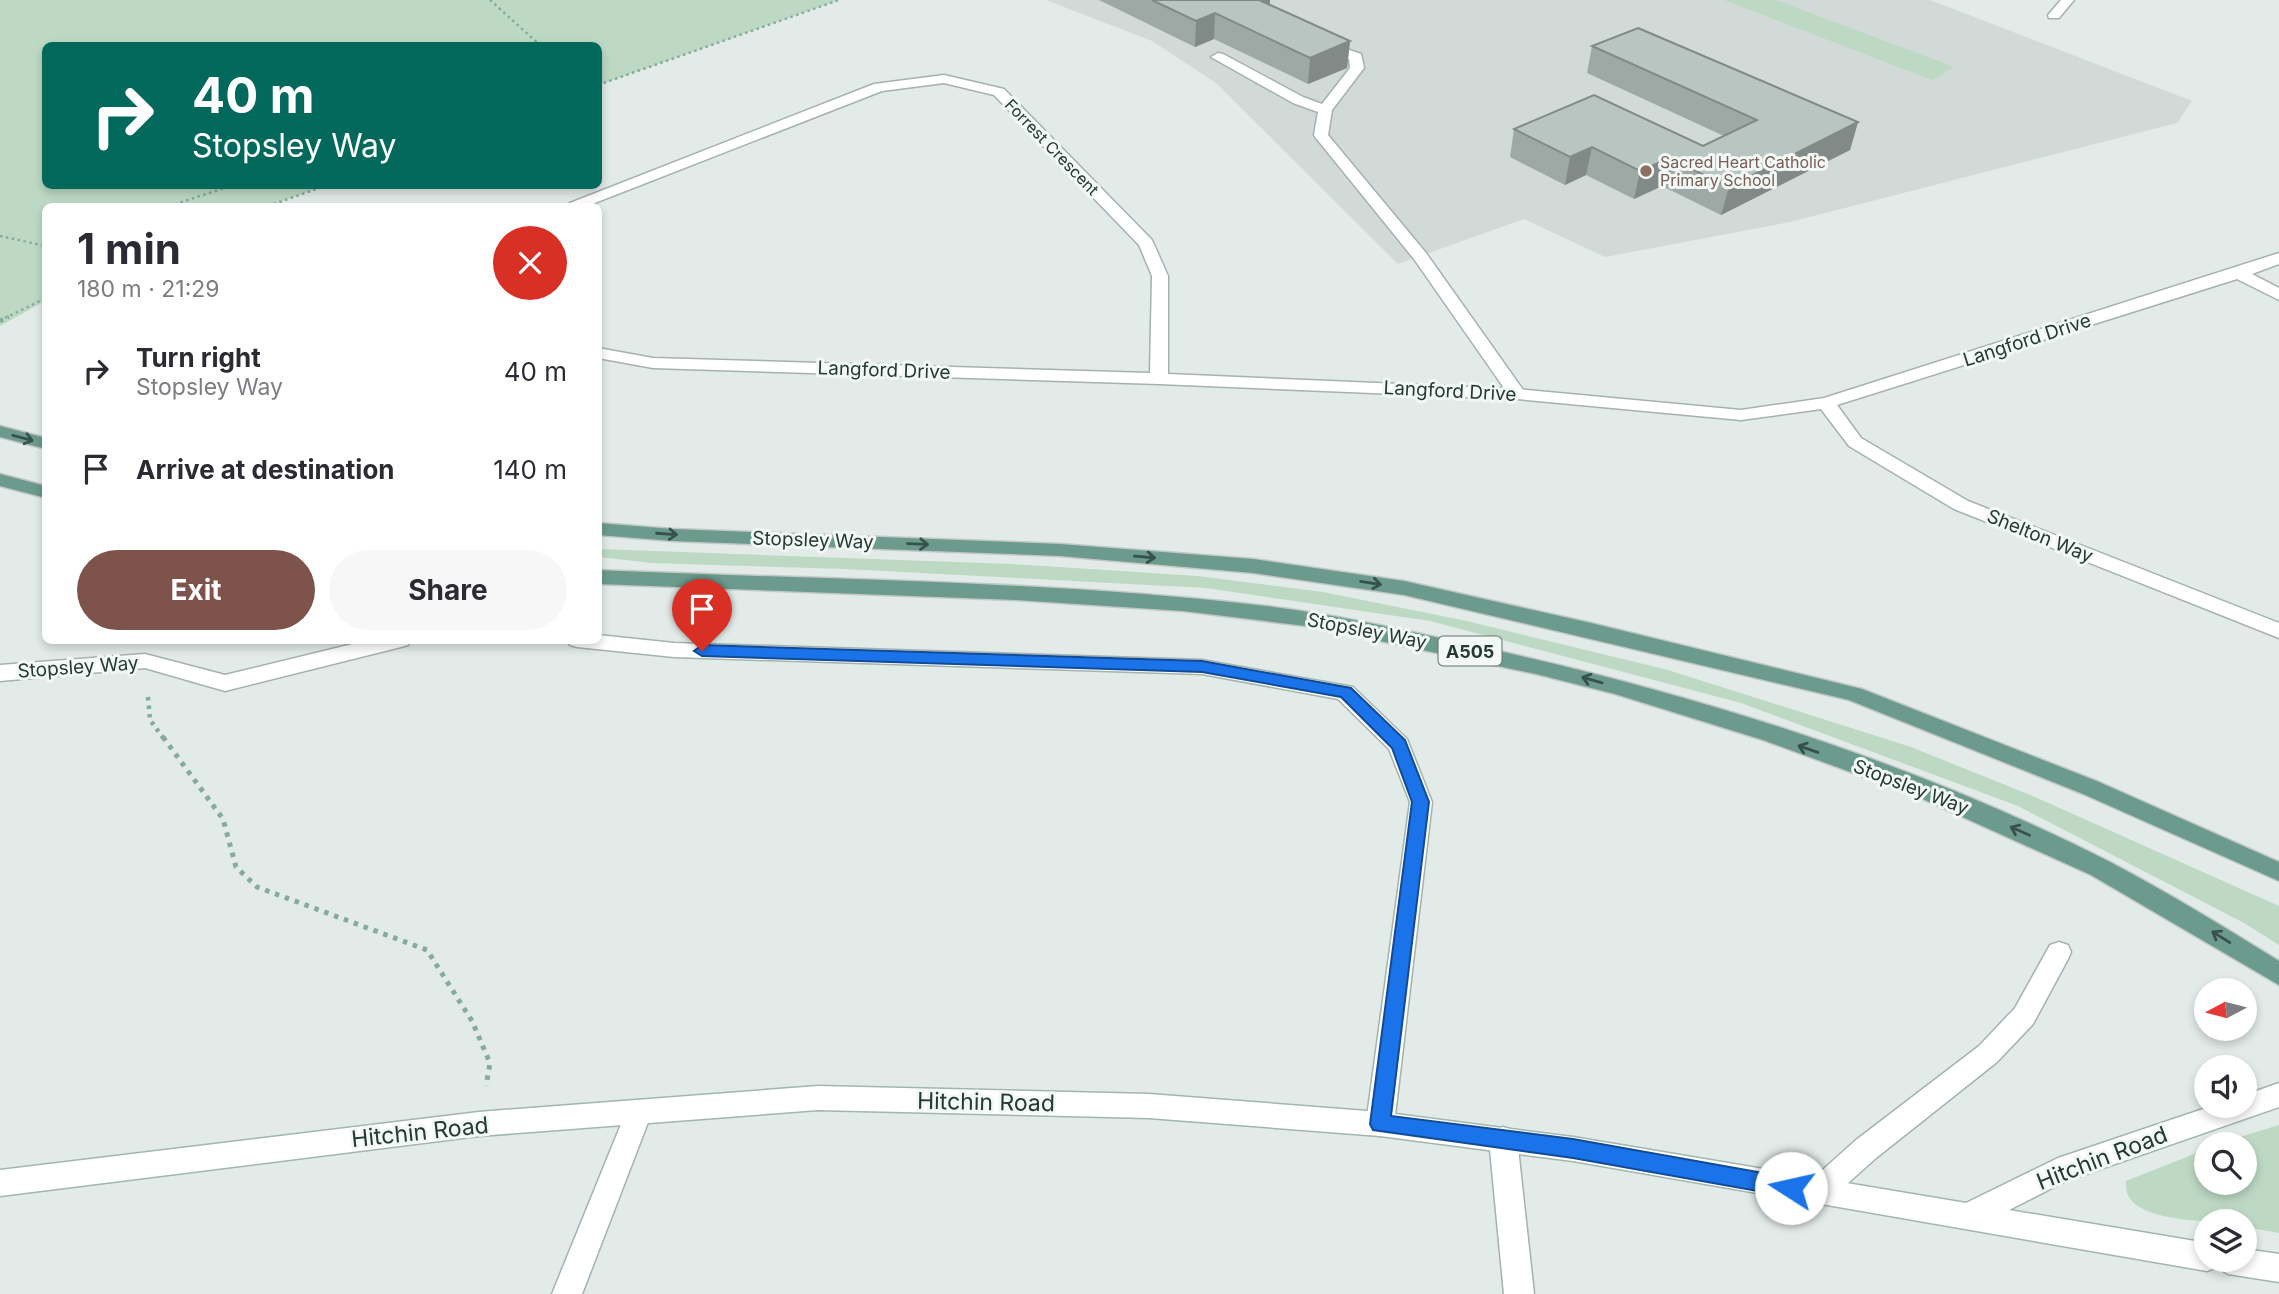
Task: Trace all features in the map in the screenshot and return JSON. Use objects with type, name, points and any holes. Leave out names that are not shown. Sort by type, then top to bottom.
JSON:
[{"type":"main road","points":[[0,431],[42,443]]},
{"type":"main road","points":[[0,480],[42,491]]},
{"type":"main road","name":"Stopsley Way","points":[[602,529],[673,535],[1060,550],[1253,566],[1404,589],[1591,630],[1854,694],[2091,788],[2279,872]]},
{"type":"main road","name":"Stopsley Way","points":[[602,577],[1126,599],[1271,613],[1559,670],[1721,719],[1963,806],[2088,863],[2186,915],[2279,974]]},
{"type":"street","points":[[2054,15],[2068,0]]},
{"type":"street","points":[[1309,40],[1356,57],[1357,68],[1325,110],[1321,135],[1420,256],[1517,394]]},
{"type":"street","points":[[1218,58],[1298,100],[1325,110]]},
{"type":"street","name":"Forrest Crescent","points":[[583,203],[879,87],[944,79],[999,92],[1146,243],[1160,276],[1159,379]]},
{"type":"street","name":"Langford Drive","points":[[602,354],[653,363],[1159,379],[1517,394],[1741,415],[1826,403],[2279,258]]},
{"type":"street","points":[[2239,273],[2279,295]]},
{"type":"street","name":"Shelton Way","points":[[1826,403],[1855,442],[1961,505],[2279,631]]},
{"type":"street","points":[[602,643],[674,650],[1202,667],[1346,692],[1399,745],[1421,802],[1380,1124]]},
{"type":"street","name":"Stopsley Way","points":[[0,673],[145,662],[225,683],[385,644]]},
{"type":"street","points":[[1818,1192],[1866,1149],[1987,1054],[2024,1016],[2059,952]]},
{"type":"street","name":"Hitchin Road","points":[[1968,1216],[2058,1171],[2279,1095]]},
{"type":"street","name":"Hitchin Road","points":[[0,1183],[479,1124],[818,1098],[1149,1105],[1380,1124],[1573,1149],[2194,1255]]},
{"type":"street","points":[[567,1294],[639,1112]]},
{"type":"street","points":[[1503,1139],[1519,1294]]},
{"type":"street","points":[[2257,1265],[2279,1268]]},
{"type":"path","points":[[490,0],[537,42]]},
{"type":"path","points":[[602,85],[839,0]]},
{"type":"path","points":[[178,203],[221,189]]},
{"type":"path","points":[[277,203],[316,189]]},
{"type":"path","points":[[0,236],[42,245]]},
{"type":"path","points":[[0,321],[42,300]]},
{"type":"path","points":[[145,662],[150,719],[223,820],[236,867],[257,887],[428,950],[472,1021],[490,1063],[479,1124]]},
{"type":"shaded area","name":"Sacred Heart Catholic Primary School","points":[[1046,0],[1930,0],[2192,101],[2177,123],[1790,222],[1605,257],[1524,219],[1398,264],[1216,83],[1152,41]]},
{"type":"green space","points":[[0,0],[839,0],[602,84],[602,42],[42,42],[42,189],[316,189],[277,203],[42,203],[42,303],[0,326]]},
{"type":"green space","points":[[1724,0],[1776,0],[1954,67],[1932,80]]},
{"type":"green space","points":[[602,549],[1012,564],[1198,576],[1323,592],[1467,621],[1668,670],[1911,747],[2035,797],[2279,906],[2279,945],[2244,923],[2018,806],[1741,703],[1430,621],[1206,588],[845,569],[651,563],[602,557]]},
{"type":"green space","points":[[2279,1125],[2279,1233],[2257,1229],[2257,1209],[2194,1209],[2194,1220],[2150,1212],[2137,1206],[2128,1195],[2126,1181],[2194,1154],[2194,1195],[2257,1195],[2256,1132]]},
{"type":"building","points":[[1152,0],[1259,0],[1350,41],[1310,58],[1215,13],[1196,21]]},
{"type":"building","points":[[1638,28],[1858,122],[1729,187],[1669,158],[1640,171],[1592,147],[1570,157],[1514,129],[1594,95],[1703,146],[1757,120],[1592,46]]},
{"type":"place","name":"Sacred Heart Catholic Primary School","points":[[1646,171]]},
{"type":"route","points":[[702,651],[1202,667],[1346,692],[1399,745],[1421,802],[1380,1124],[1573,1149],[1791,1188]]}]
